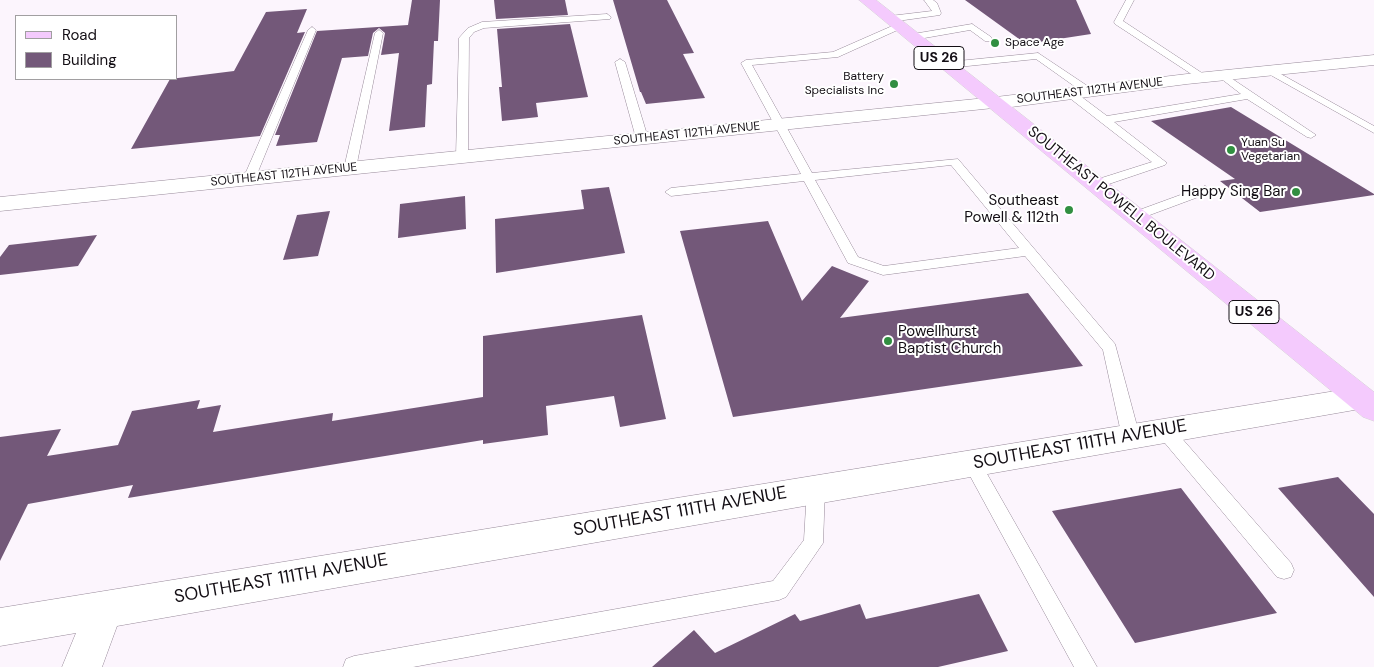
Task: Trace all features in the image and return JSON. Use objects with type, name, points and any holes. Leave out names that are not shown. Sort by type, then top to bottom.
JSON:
[{"type":"main road","name":"SOUTHEAST POWELL BOULEVARD","points":[[867,0],[1135,216],[1369,401]]},
{"type":"street","name":"SOUTHEAST 112TH AVENUE","points":[[0,204],[996,103],[1202,77],[1374,60]]},
{"type":"street","name":"SOUTHEAST 111TH AVENUE","points":[[0,627],[1165,431],[1369,401]]},
{"type":"street","points":[[82,667],[104,609]]},
{"type":"lane","points":[[928,0],[934,4],[937,13],[895,22],[834,55],[746,63],[853,260],[883,271],[1028,251]]},
{"type":"lane","points":[[1130,0],[1118,22],[1202,77]]},
{"type":"lane","points":[[462,157],[464,38],[471,30],[482,25],[608,17]]},
{"type":"lane","points":[[913,37],[972,27],[988,39]]},
{"type":"lane","points":[[249,179],[312,30]]},
{"type":"lane","points":[[350,168],[379,33]]},
{"type":"lane","points":[[1001,48],[1012,59]]},
{"type":"lane","points":[[948,65],[1038,56],[1079,92],[1105,120],[1161,162],[1096,184]]},
{"type":"lane","points":[[620,62],[642,138]]},
{"type":"lane","points":[[1270,70],[1374,130]]},
{"type":"lane","points":[[1222,75],[1249,96],[1312,135]]},
{"type":"lane","points":[[1105,120],[1249,96]]},
{"type":"lane","points":[[671,192],[954,161],[1110,348],[1131,437]]},
{"type":"lane","points":[[1135,216],[1204,190]]},
{"type":"lane","points":[[1165,431],[1284,570]]},
{"type":"lane","points":[[972,463],[1086,667]]},
{"type":"lane","points":[[354,667],[780,590],[813,543],[816,490]]},
{"type":"building","points":[[412,0],[440,0],[438,41],[434,41],[432,84],[427,85],[425,127],[389,131],[399,53],[381,55],[385,33],[379,28],[373,33],[368,56],[342,58],[317,142],[276,146],[280,135],[275,135],[317,31],[408,25]]},
{"type":"building","points":[[494,0],[565,0],[568,15],[496,19]]},
{"type":"building","points":[[613,0],[667,0],[694,53],[683,54],[705,98],[646,104],[640,92]]},
{"type":"building","points":[[965,0],[1076,0],[1091,34],[1026,44]]},
{"type":"building","points":[[307,9],[297,33],[305,32],[260,136],[131,149],[169,80],[234,71],[266,12]]},
{"type":"building","points":[[570,24],[588,97],[536,103],[538,117],[502,121],[499,87],[502,87],[497,29]]},
{"type":"building","points":[[1231,107],[1374,195],[1260,212],[1220,181],[1235,179],[1151,121]]},
{"type":"building","points":[[609,187],[625,253],[496,273],[495,219],[584,209],[581,190]]},
{"type":"building","points":[[465,196],[466,229],[398,238],[400,204]]},
{"type":"building","points":[[330,211],[318,256],[283,260],[297,215]]},
{"type":"building","name":"Powellhurst Baptist Church","points":[[768,221],[802,301],[832,266],[869,281],[840,318],[1028,293],[1083,366],[733,417],[680,231]]},
{"type":"building","points":[[97,235],[78,266],[0,275],[0,257],[9,245]]},
{"type":"building","points":[[642,315],[666,419],[620,427],[614,396],[546,406],[548,435],[483,444],[483,440],[128,498],[133,485],[28,504],[0,561],[0,437],[61,429],[47,456],[118,445],[132,411],[200,400],[197,409],[221,405],[213,432],[333,413],[332,421],[483,397],[483,336]]},
{"type":"building","points":[[1338,477],[1374,514],[1374,597],[1278,488]]},
{"type":"building","points":[[1181,488],[1277,613],[1135,643],[1052,511]]},
{"type":"building","points":[[979,594],[1008,651],[938,667],[652,667],[694,630],[715,653],[795,614],[800,621],[860,604],[866,619]]},
{"type":"place","name":"Space Age","points":[[995,43]]},
{"type":"place","name":"Battery Specialists Inc","points":[[894,84]]},
{"type":"place","name":"Yuan Su Vegetarian","points":[[1231,150]]},
{"type":"place","name":"Happy Sing Bar","points":[[1296,192]]},
{"type":"place","name":"Southeast Powell & 112th","points":[[1069,210]]},
{"type":"place","name":"Powellhurst Baptist Church","points":[[888,341]]}]
